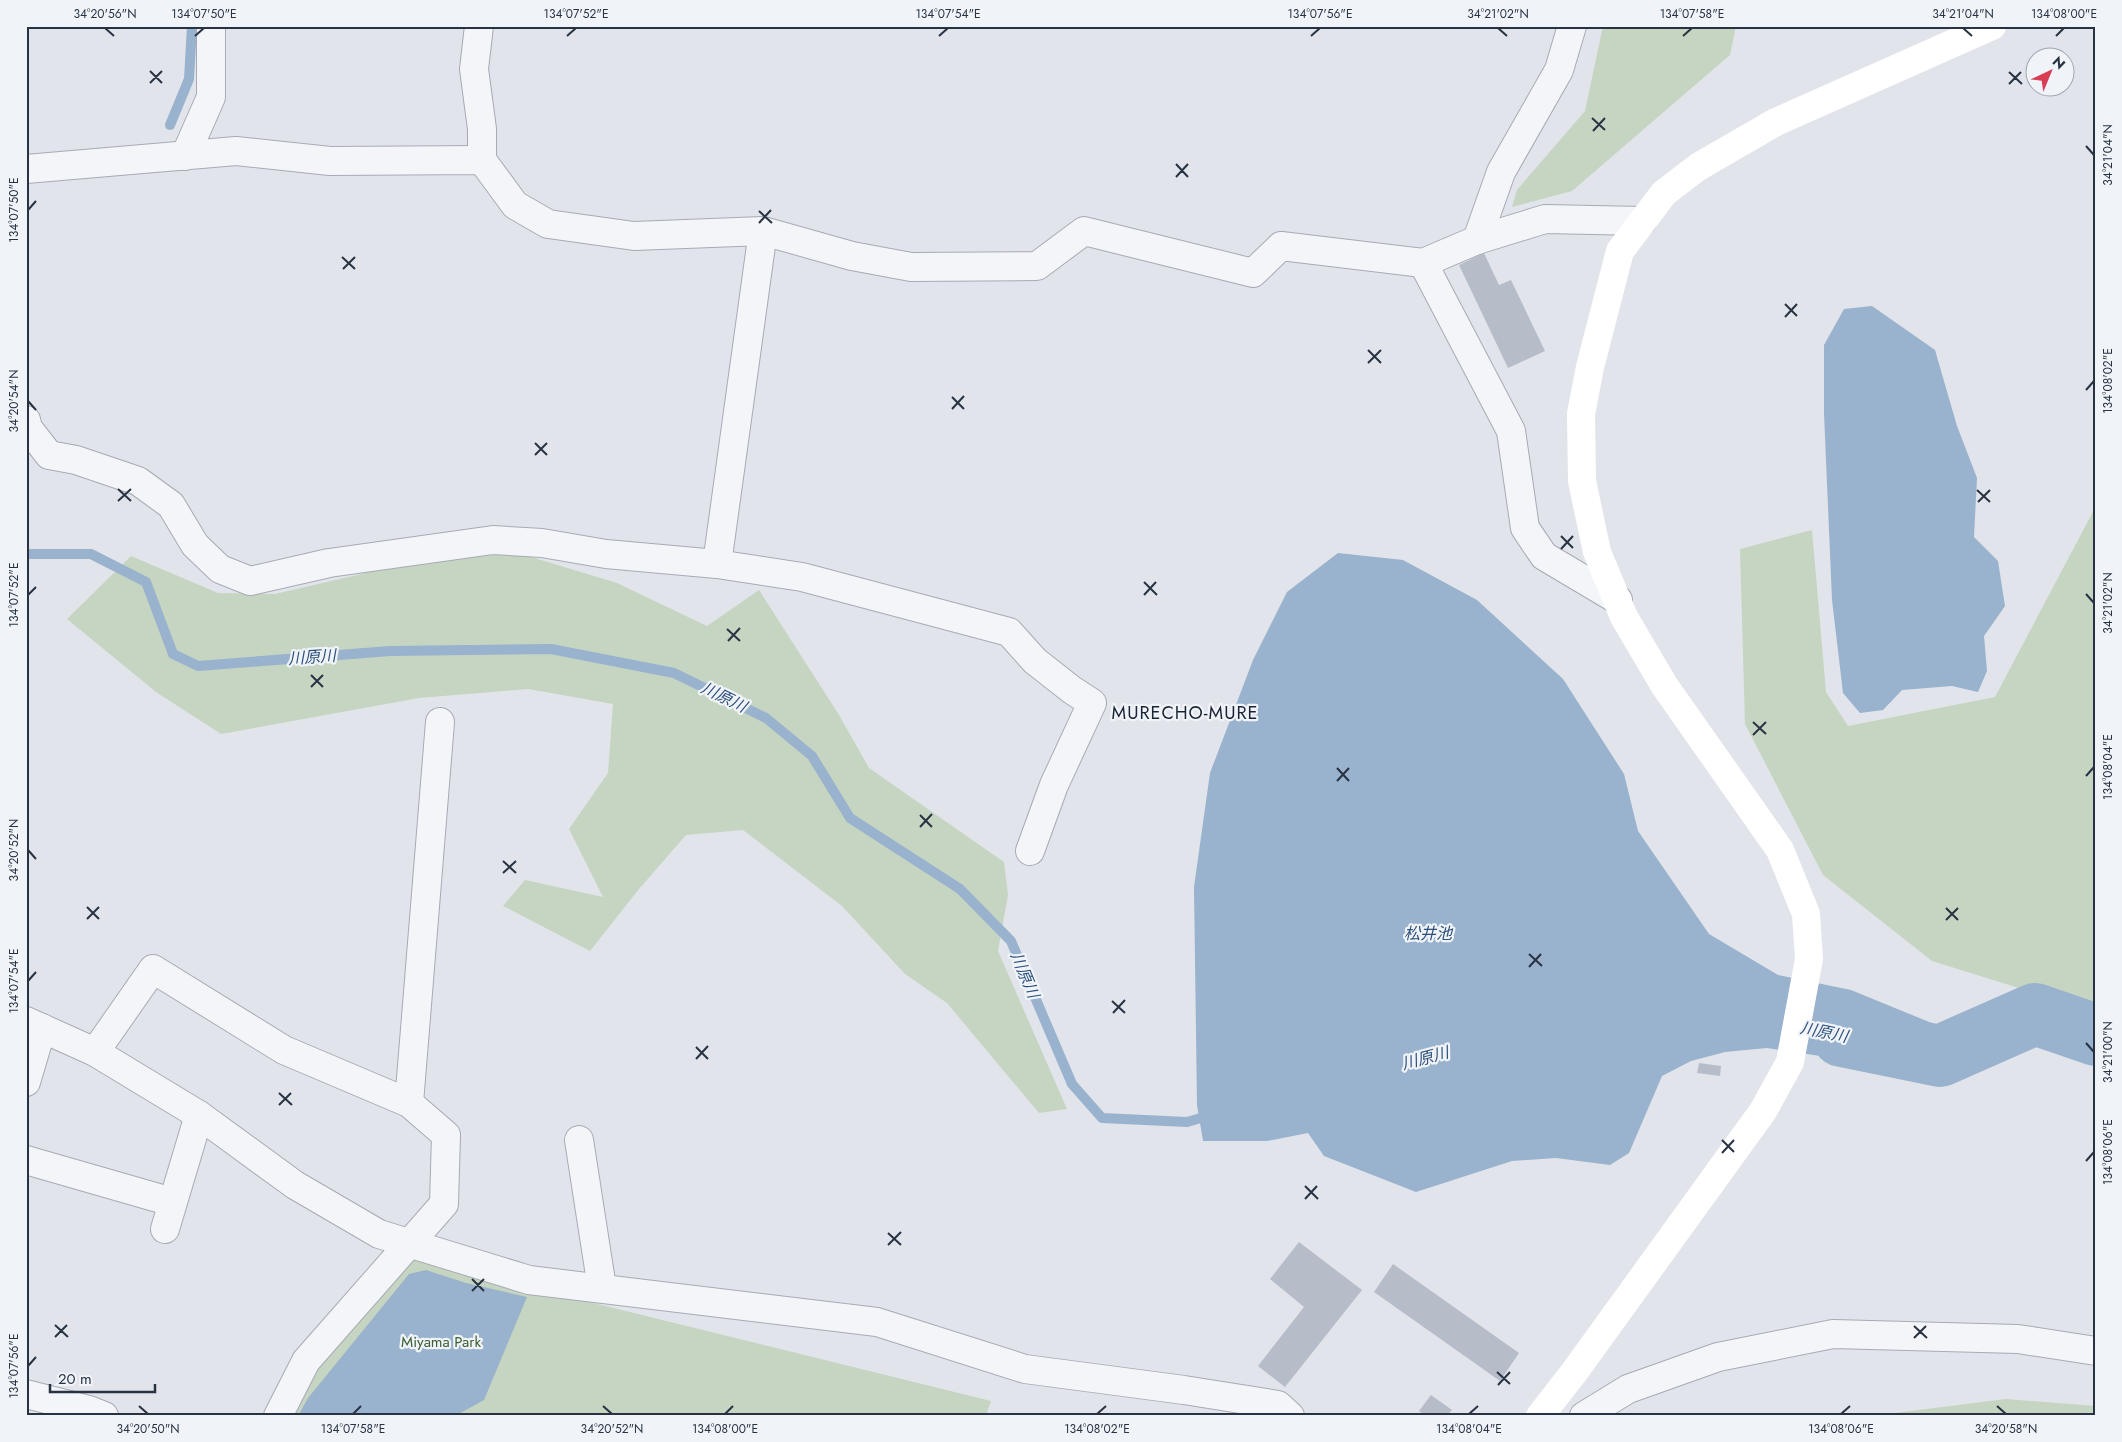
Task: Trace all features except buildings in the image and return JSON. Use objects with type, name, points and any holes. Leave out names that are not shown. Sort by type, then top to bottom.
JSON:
[{"type":"street","points":[[185,156],[211,97],[211,26]]},
{"type":"street","points":[[479,26],[474,69],[482,129],[482,160],[515,205],[548,224],[634,236],[763,231],[852,256],[911,266],[1037,266],[1084,231],[1253,273],[1282,246],[1423,263],[1477,240],[1545,219],[1642,220]]},
{"type":"street","points":[[1477,240],[1501,172],[1559,70],[1572,26]]},
{"type":"street","points":[[1540,1416],[1575,1371],[1763,1111],[1790,1062],[1809,959],[1806,914],[1780,850],[1664,685],[1624,617],[1597,552],[1582,481],[1581,414],[1590,367],[1620,251],[1664,193],[1698,167],[1776,122],[1992,26]]},
{"type":"street","points":[[26,169],[236,151],[330,161],[482,160]]},
{"type":"street","points":[[717,564],[763,231]]},
{"type":"street","points":[[1423,263],[1511,431],[1525,528],[1544,556],[1618,600]]},
{"type":"street","points":[[26,420],[28,428],[49,455],[76,460],[138,480],[171,505],[194,545],[220,569],[250,581],[329,563],[493,540],[542,543],[606,554],[717,564],[802,578],[1009,632],[1035,661],[1092,703],[1054,785],[1030,851]]},
{"type":"street","points":[[409,1103],[440,722]]},
{"type":"street","points":[[95,1052],[153,970],[284,1050],[409,1103],[446,1135],[444,1204],[411,1244],[306,1361],[278,1416]]},
{"type":"street","points":[[26,1082],[34,1025],[95,1052],[199,1115],[295,1185],[379,1234],[529,1280],[876,1322],[1025,1368],[1278,1405],[1290,1416]]},
{"type":"street","points":[[165,1229],[199,1115]]},
{"type":"street","points":[[579,1140],[602,1288]]},
{"type":"street","points":[[26,1160],[172,1202]]},
{"type":"street","points":[[1584,1416],[1628,1389],[1718,1357],[1833,1334],[2018,1339],[2096,1350]]},
{"type":"street","points":[[26,1394],[89,1410],[104,1416]]},
{"type":"green space","points":[[1603,26],[1736,26],[1730,55],[1572,191],[1512,207],[1517,190],[1585,111]]},
{"type":"green space","points":[[2096,506],[2096,1017],[2022,989],[1932,961],[1823,875],[1745,724],[1740,549],[1812,530],[1826,692],[1848,726],[1995,697]]},
{"type":"green space","points":[[518,553],[617,583],[707,626],[759,590],[839,715],[869,768],[1004,862],[1008,895],[998,951],[1067,1109],[1039,1113],[947,1003],[905,974],[842,906],[743,830],[686,835],[639,889],[590,951],[503,906],[525,880],[603,897],[569,829],[608,773],[613,704],[528,689],[419,698],[221,734],[156,692],[67,619],[131,556],[218,593],[275,594],[413,562]]},
{"type":"green space","name":"Miyama Park","points":[[415,1259],[991,1401],[986,1416],[293,1416],[315,1372]]},
{"type":"green space","points":[[2006,1399],[2096,1406],[2096,1416],[1871,1416]]},
{"type":"water","points":[[1872,306],[1935,350],[1957,426],[1977,478],[1974,537],[1998,561],[2005,606],[1984,636],[1987,671],[1978,692],[1952,686],[1902,690],[1883,710],[1860,713],[1843,693],[1832,600],[1824,413],[1824,345],[1844,309]]},
{"type":"water","name":"松井池","points":[[1338,553],[1403,560],[1477,600],[1563,679],[1624,774],[1638,831],[1709,934],[1778,975],[1851,990],[1934,1024],[1922,1071],[1767,1048],[1725,1052],[1691,1061],[1662,1076],[1629,1153],[1610,1165],[1556,1158],[1512,1161],[1416,1192],[1324,1156],[1308,1133],[1267,1141],[1203,1141],[1197,1105],[1194,887],[1210,773],[1253,660],[1287,592]]},
{"type":"water","points":[[426,1270],[466,1283],[527,1297],[484,1400],[455,1416],[298,1416],[308,1398],[409,1274]]},
{"type":"waterway","points":[[170,125],[189,79],[192,26]]},
{"type":"waterway","name":"川原川","points":[[26,554],[91,554],[146,582],[173,654],[198,666],[390,651],[551,649],[674,673],[766,718],[812,756],[850,818],[960,889],[1011,941],[1072,1084],[1102,1118],[1187,1122],[1211,1115]]},
{"type":"waterway","name":"川原川","points":[[1842,1036],[1940,1056],[2035,1014],[2096,1035]]},
{"type":"district","name":"MURECHO-MURE","points":[[1185,713]]}]
